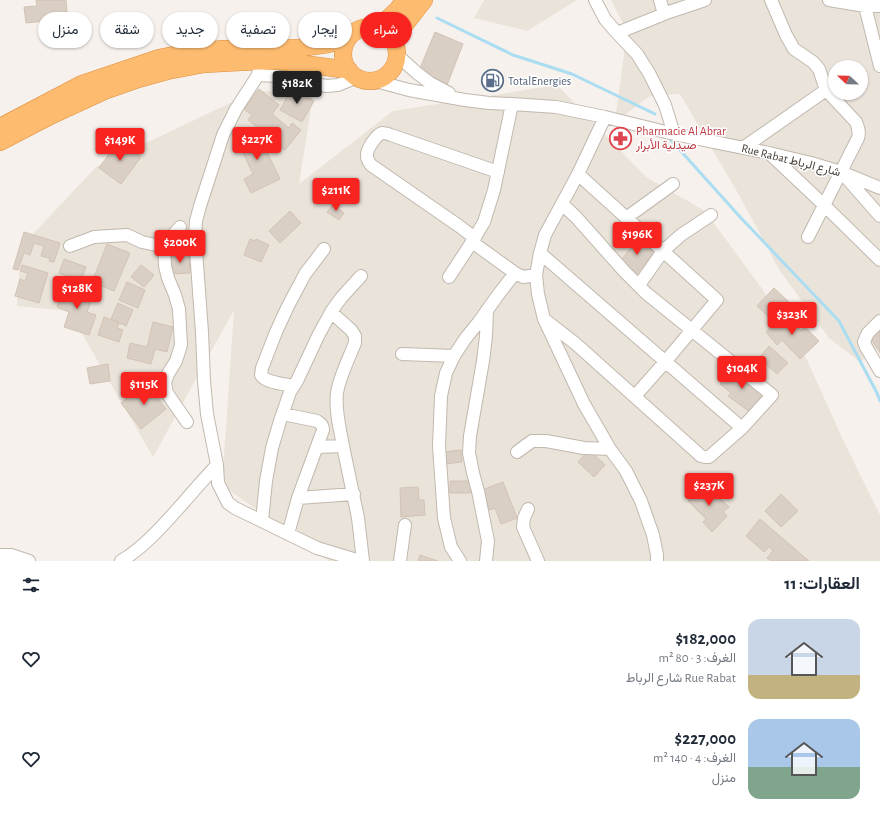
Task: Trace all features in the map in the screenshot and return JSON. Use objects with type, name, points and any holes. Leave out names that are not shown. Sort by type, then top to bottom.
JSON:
[{"type":"highway","points":[[395,12],[405,0]]},
{"type":"highway","points":[[412,19],[424,0]]},
{"type":"highway","points":[[0,127],[82,84],[159,58],[189,52],[224,49],[299,48]]},
{"type":"highway","points":[[344,48],[344,60],[359,76]]},
{"type":"highway","points":[[0,142],[52,115],[104,92],[138,79],[167,71],[204,64],[259,68],[279,61],[303,64],[359,76],[382,78],[390,72],[395,64],[395,48]]},
{"type":"street","points":[[595,0],[605,19],[637,54],[649,73],[665,104],[674,134]]},
{"type":"street","points":[[660,0],[664,14]]},
{"type":"street","points":[[617,32],[705,0]]},
{"type":"street","points":[[771,0],[791,44],[798,52],[819,68],[826,90],[856,122],[859,128],[858,138],[808,236]]},
{"type":"street","points":[[829,0],[865,3],[880,6]]},
{"type":"street","points":[[865,3],[880,66]]},
{"type":"street","name":"Rue Rabat شارع الرباط","points":[[396,48],[417,73],[430,83],[465,100]]},
{"type":"street","points":[[259,68],[236,109],[224,135],[196,221],[195,237],[204,381],[207,414],[217,465],[218,483],[228,503],[235,508],[317,548],[362,561],[358,518],[337,411],[337,394],[339,384],[355,344],[354,336],[351,330],[331,312]]},
{"type":"street","name":"Rue Rabat شارع الرباط","points":[[359,76],[409,90],[465,100],[489,104],[556,107],[605,117],[674,134],[769,153],[810,163],[841,172],[880,187]]},
{"type":"street","points":[[743,148],[826,90]]},
{"type":"street","points":[[449,277],[474,240],[484,222],[494,190],[512,104]]},
{"type":"street","points":[[605,117],[578,174],[545,235],[536,275],[538,294],[544,319],[584,404],[610,449],[626,471],[641,501],[653,535],[657,561]]},
{"type":"street","points":[[498,172],[391,135],[381,133],[376,137],[366,155],[371,164],[459,226],[515,273],[522,276],[536,275]]},
{"type":"street","points":[[769,153],[880,260]]},
{"type":"street","points":[[841,172],[880,216]]},
{"type":"street","points":[[578,174],[717,300],[635,396]]},
{"type":"street","points":[[626,218],[673,184]]},
{"type":"street","points":[[544,319],[576,344],[705,458],[742,428],[772,395],[646,293],[624,271],[576,217],[562,204]]},
{"type":"street","points":[[639,285],[663,251],[681,235],[711,214]]},
{"type":"street","points":[[70,246],[94,237],[127,235],[142,242],[164,245],[180,228]]},
{"type":"street","points":[[164,245],[165,266],[179,309],[181,345],[176,361],[168,374],[165,383],[168,393],[186,422]]},
{"type":"street","points":[[294,386],[263,379],[261,375],[262,368],[288,306],[305,274],[324,249]]},
{"type":"street","points":[[540,252],[742,428]]},
{"type":"street","points":[[460,561],[451,547],[444,518],[439,446],[441,396],[446,373],[454,356],[465,339],[515,273]]},
{"type":"street","points":[[262,521],[266,481],[272,448],[290,392],[331,312],[341,298],[361,276]]},
{"type":"street","points":[[486,561],[488,541],[469,453],[470,436],[483,361],[487,310]]},
{"type":"street","points":[[880,321],[868,333],[864,342],[880,371]]},
{"type":"street","points":[[402,354],[454,356]]},
{"type":"street","points":[[282,414],[317,421],[323,426],[323,430],[298,498],[288,534]]},
{"type":"street","points":[[517,452],[532,441],[546,441],[584,448],[610,449]]},
{"type":"street","points":[[316,447],[343,446]]},
{"type":"street","points":[[121,561],[135,553],[166,523],[217,465]]},
{"type":"street","points":[[298,498],[354,494]]},
{"type":"street","points":[[528,509],[524,518],[523,527],[538,561]]},
{"type":"street","points":[[400,561],[405,524]]},
{"type":"street","points":[[0,555],[11,555],[21,560]]},
{"type":"shaded area","points":[[484,0],[577,0],[527,31],[474,18]]},
{"type":"shaded area","points":[[611,0],[880,0],[880,345],[860,362],[829,338],[780,271],[739,195],[680,94],[650,96],[615,122],[627,31]]},
{"type":"shaded area","points":[[557,85],[646,177],[705,211],[763,290],[807,360],[843,440],[880,515],[880,561],[329,561],[222,485],[234,310],[153,457],[69,311],[17,306],[21,247],[96,167],[257,90],[313,96],[299,184],[393,111]]},
{"type":"building","points":[[36,0],[66,0],[67,12],[38,12],[38,22],[26,23],[24,7],[37,6]]},
{"type":"building","points":[[435,32],[463,44],[447,85],[418,73]]},
{"type":"building","points":[[292,88],[314,101],[302,122],[280,110]]},
{"type":"building","points":[[259,89],[279,105],[272,114],[289,128],[292,123],[301,130],[285,150],[248,120],[252,115],[244,109]]},
{"type":"building","points":[[255,127],[280,179],[251,193],[244,179],[253,174],[235,136]]},
{"type":"building","points":[[119,140],[141,157],[121,184],[99,168]]},
{"type":"building","points":[[333,205],[344,213],[339,220],[327,212]]},
{"type":"building","points":[[290,211],[301,223],[280,243],[269,231]]},
{"type":"building","points":[[24,232],[60,243],[54,262],[49,261],[50,258],[41,256],[44,246],[34,243],[30,255],[24,253],[18,270],[13,269]]},
{"type":"building","points":[[638,238],[655,251],[636,275],[620,262]]},
{"type":"building","points":[[250,239],[255,241],[256,239],[269,245],[261,262],[244,255]]},
{"type":"building","points":[[107,244],[130,253],[114,291],[92,282]]},
{"type":"building","points":[[189,255],[190,273],[171,274],[170,256]]},
{"type":"building","points":[[64,259],[86,267],[81,281],[59,273]]},
{"type":"building","points":[[22,265],[48,273],[39,303],[15,296],[20,279],[25,281],[28,273],[20,271]]},
{"type":"building","points":[[141,265],[154,275],[144,287],[131,277]]},
{"type":"building","points":[[127,282],[145,290],[138,308],[119,300]]},
{"type":"building","points":[[65,285],[93,295],[87,312],[96,315],[89,335],[64,327],[69,312],[57,307]]},
{"type":"building","points":[[774,288],[789,302],[772,320],[757,306]]},
{"type":"building","points":[[118,303],[133,310],[126,326],[111,319]]},
{"type":"building","points":[[785,313],[801,330],[805,327],[819,341],[800,359],[782,340],[777,345],[766,332]]},
{"type":"building","points":[[104,317],[119,323],[117,328],[123,330],[119,342],[98,335]]},
{"type":"building","points":[[153,322],[173,327],[167,352],[155,349],[151,364],[127,358],[130,343],[147,347]]},
{"type":"building","points":[[880,331],[880,353],[871,339]]},
{"type":"building","points":[[769,346],[788,363],[777,374],[759,358]]},
{"type":"building","points":[[108,364],[110,381],[90,384],[87,368]]},
{"type":"building","points":[[732,368],[764,393],[750,412],[728,396],[731,393],[720,384]]},
{"type":"building","points":[[146,383],[166,409],[141,429],[121,403]]},
{"type":"building","points":[[461,450],[462,462],[444,464],[443,452]]},
{"type":"building","points":[[589,450],[605,465],[594,477],[578,462]]},
{"type":"building","points":[[450,481],[471,481],[471,493],[450,493]]},
{"type":"building","points":[[503,482],[517,518],[501,524],[495,508],[490,510],[482,490]]},
{"type":"building","points":[[705,484],[729,507],[723,512],[727,516],[712,532],[703,522],[706,519],[688,501]]},
{"type":"building","points":[[418,487],[419,500],[424,500],[425,515],[401,517],[400,488]]},
{"type":"building","points":[[781,494],[798,511],[781,527],[765,511]]},
{"type":"building","points":[[760,519],[809,561],[771,561],[767,558],[773,551],[769,547],[764,552],[746,536]]},
{"type":"building","points":[[420,555],[438,561],[418,561]]},
{"type":"waterway","points":[[437,18],[513,55],[572,74],[655,114]]},
{"type":"waterway","points":[[670,139],[741,218],[839,321],[880,401]]},
{"type":"place","name":"TotalEnergies","points":[[492,81]]},
{"type":"place","name":"Pharmacie Al Abrar صيدلية الأبرار","points":[[621,138]]}]
